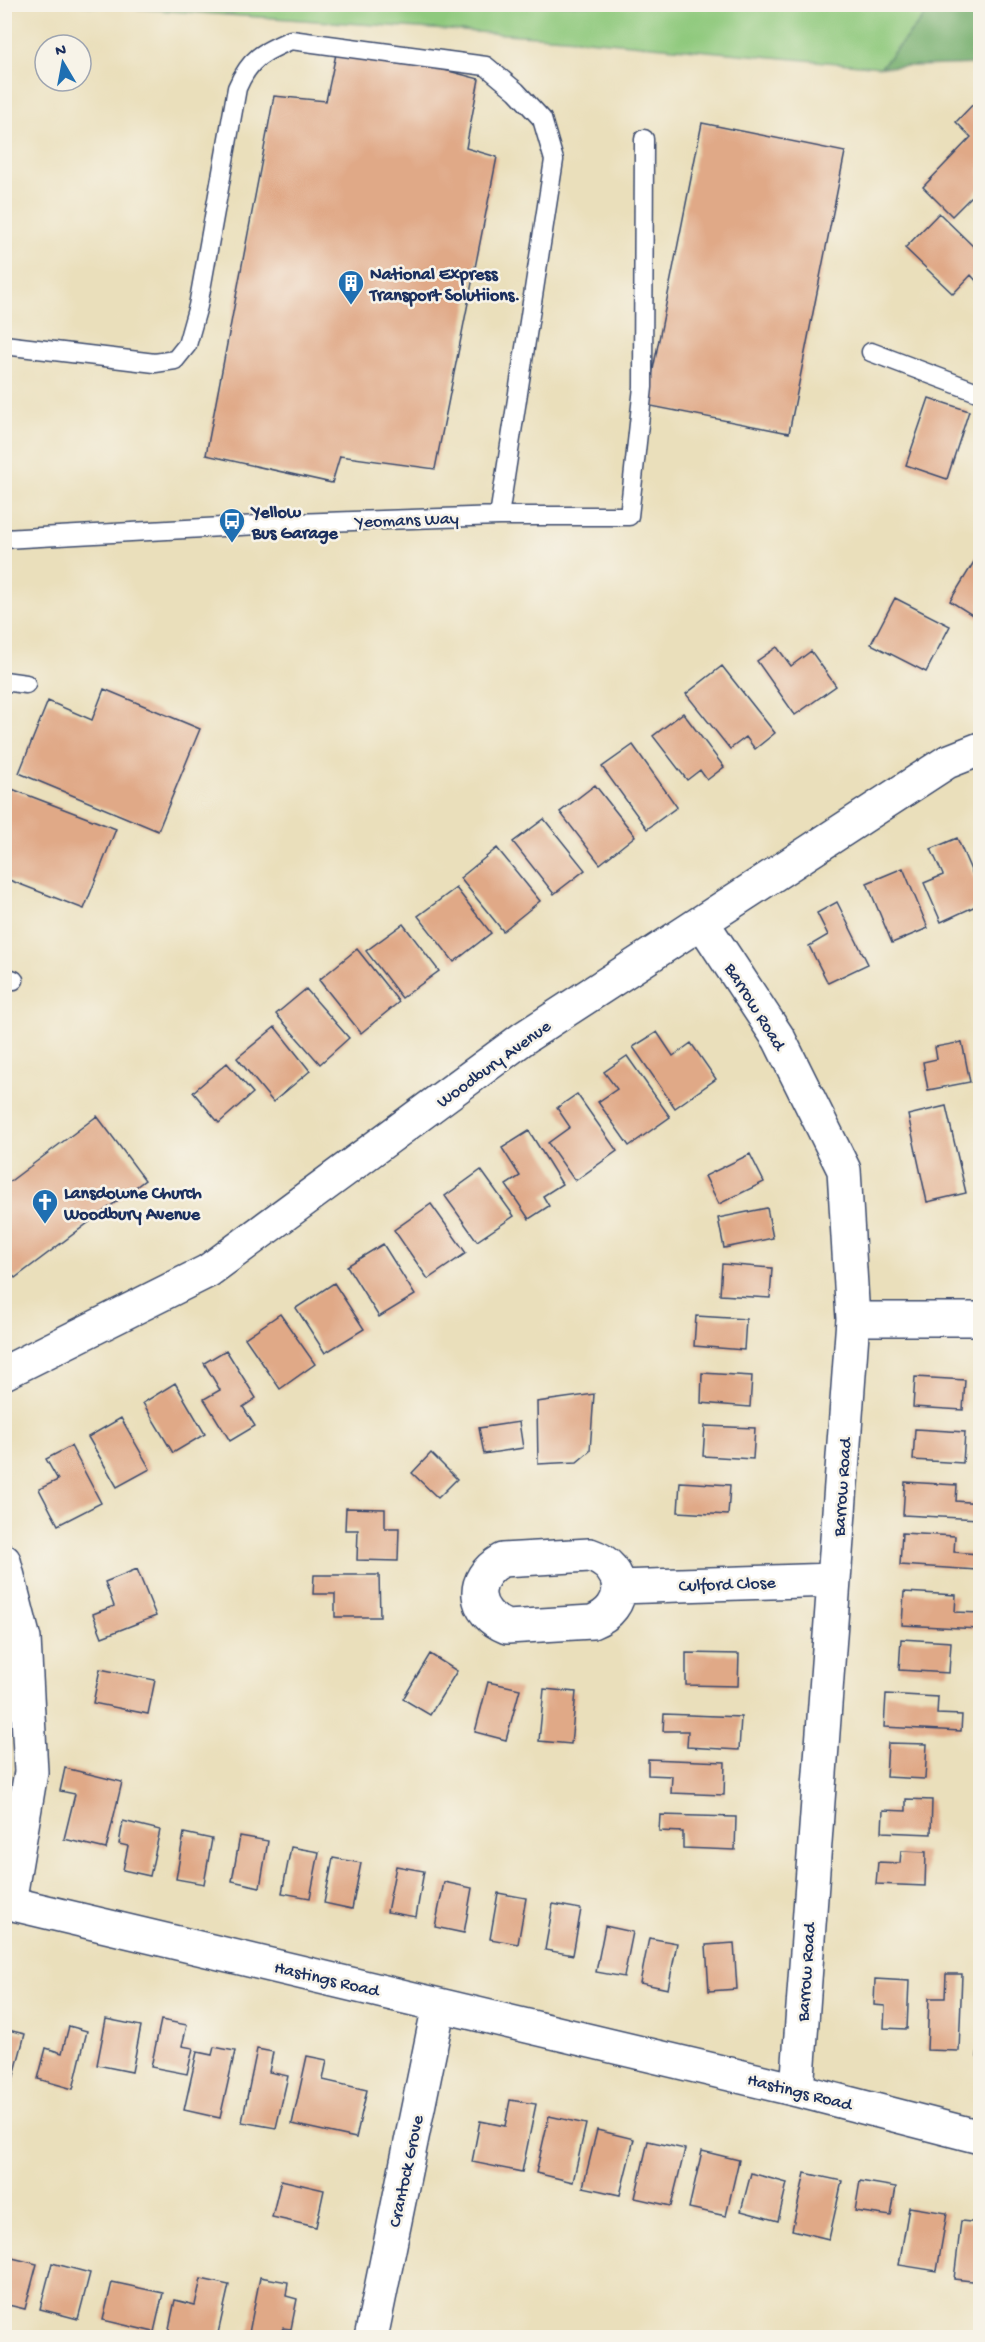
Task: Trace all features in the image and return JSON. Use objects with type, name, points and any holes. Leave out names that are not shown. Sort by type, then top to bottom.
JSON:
[{"type":"street","name":"Woodbury Avenue","points":[[4,1373],[208,1271],[525,1037],[947,762],[981,749]]},
{"type":"street","name":"Barrow Road","points":[[702,922],[779,1039],[844,1170],[853,1319],[796,2090]]},
{"type":"street","points":[[853,1319],[981,1319]]},
{"type":"street","name":"Hastings Road","points":[[4,1562],[24,1639],[31,1772],[9,1903],[796,2090],[981,2137]]},
{"type":"street","name":"Culford Close","points":[[619,1587],[834,1580]]},
{"type":"street","name":"Crantock Grove","points":[[371,2337],[439,2005]]},
{"type":"lane","points":[[4,345],[155,363],[175,360],[187,345],[198,306],[237,87],[243,74],[261,53],[291,40],[486,66],[516,91],[542,119],[554,160],[499,516]]},
{"type":"lane","name":"Yeomans Way","points":[[4,538],[295,523],[499,516],[629,516],[642,387],[644,139]]},
{"type":"lane","points":[[871,352],[981,393]]},
{"type":"lane","points":[[4,681],[26,684]]},
{"type":"green space","points":[[82,5],[934,5],[881,67],[565,38]]},
{"type":"green space","points":[[934,5],[980,5],[980,64],[881,67]]},
{"type":"building","name":"National Express Transport Solutiions.","points":[[336,54],[407,60],[479,79],[466,148],[497,157],[435,469],[340,456],[332,483],[206,455],[274,96],[326,101]]},
{"type":"building","points":[[980,97],[980,188],[952,216],[923,187],[971,137],[956,122]]},
{"type":"building","points":[[702,123],[845,152],[789,433],[646,405]]},
{"type":"building","points":[[939,213],[980,253],[980,285],[971,275],[953,294],[905,248]]},
{"type":"building","points":[[929,398],[969,411],[947,479],[906,465]]},
{"type":"building","points":[[980,552],[980,620],[950,601]]},
{"type":"building","points":[[895,598],[950,626],[926,672],[871,644]]},
{"type":"building","points":[[777,647],[791,666],[811,651],[836,686],[795,715],[757,661]]},
{"type":"building","points":[[722,666],[775,733],[755,749],[746,737],[730,749],[686,694]]},
{"type":"building","points":[[104,689],[200,729],[158,831],[19,773],[48,701],[92,720]]},
{"type":"building","points":[[683,713],[724,767],[707,780],[700,770],[687,780],[653,736]]},
{"type":"building","points":[[633,745],[677,807],[647,829],[602,767]]},
{"type":"building","points":[[595,785],[635,836],[600,864],[560,812]]},
{"type":"building","points":[[4,786],[116,829],[84,909],[4,878]]},
{"type":"building","points":[[544,819],[585,870],[554,894],[513,842]]},
{"type":"building","points":[[957,838],[980,891],[980,904],[941,922],[924,883],[943,875],[931,849]]},
{"type":"building","points":[[497,848],[540,901],[503,931],[460,878]]},
{"type":"building","points":[[903,868],[928,928],[892,943],[867,883]]},
{"type":"building","points":[[456,888],[491,933],[454,962],[418,916]]},
{"type":"building","points":[[837,902],[868,964],[828,983],[809,946],[828,935],[817,913]]},
{"type":"building","points":[[403,924],[439,971],[402,998],[366,951]]},
{"type":"building","points":[[357,949],[399,1002],[361,1033],[319,980]]},
{"type":"building","points":[[306,989],[349,1038],[320,1064],[276,1014]]},
{"type":"building","points":[[275,1027],[310,1071],[273,1102],[237,1058]]},
{"type":"building","points":[[657,1032],[673,1056],[691,1043],[716,1079],[675,1108],[633,1047]]},
{"type":"building","points":[[962,1042],[970,1082],[928,1090],[923,1062],[937,1059],[935,1047]]},
{"type":"building","points":[[627,1056],[670,1117],[629,1146],[598,1102],[617,1089],[604,1072]]},
{"type":"building","points":[[227,1063],[253,1093],[219,1123],[193,1092]]},
{"type":"building","points":[[577,1094],[617,1151],[575,1181],[548,1143],[570,1127],[557,1108]]},
{"type":"building","points":[[946,1106],[966,1193],[927,1202],[908,1115]]},
{"type":"building","name":"Lansdowne Church Woodbury Avenue","points":[[97,1116],[145,1180],[15,1278],[4,1264],[4,1186]]},
{"type":"building","points":[[529,1131],[562,1184],[543,1196],[549,1206],[529,1219],[506,1185],[520,1176],[502,1148]]},
{"type":"building","points":[[750,1154],[764,1182],[719,1204],[705,1176]]},
{"type":"building","points":[[481,1170],[514,1216],[477,1241],[445,1196]]},
{"type":"building","points":[[431,1204],[466,1253],[428,1279],[394,1230]]},
{"type":"building","points":[[767,1208],[773,1238],[724,1248],[718,1218]]},
{"type":"building","points":[[383,1244],[415,1295],[379,1317],[347,1266]]},
{"type":"building","points":[[722,1264],[772,1268],[770,1298],[720,1295]]},
{"type":"building","points":[[334,1283],[364,1329],[325,1353],[296,1308]]},
{"type":"building","points":[[280,1314],[315,1364],[280,1389],[245,1338]]},
{"type":"building","points":[[696,1316],[746,1319],[744,1350],[694,1346]]},
{"type":"building","points":[[226,1350],[256,1398],[243,1407],[255,1426],[230,1441],[204,1399],[220,1390],[204,1363]]},
{"type":"building","points":[[702,1373],[752,1376],[750,1407],[701,1403]]},
{"type":"building","points":[[915,1377],[965,1380],[963,1410],[913,1407]]},
{"type":"building","points":[[175,1383],[205,1434],[173,1453],[143,1403]]},
{"type":"building","points":[[594,1394],[590,1451],[577,1462],[538,1464],[537,1402]]},
{"type":"building","points":[[121,1418],[150,1469],[117,1487],[88,1437]]},
{"type":"building","points":[[519,1422],[523,1448],[484,1454],[479,1428]]},
{"type":"building","points":[[705,1426],[755,1428],[753,1459],[703,1456]]},
{"type":"building","points":[[915,1429],[965,1432],[963,1463],[913,1460]]},
{"type":"building","points":[[71,1446],[101,1503],[58,1525],[39,1489],[58,1480],[46,1459]]},
{"type":"building","points":[[431,1453],[457,1479],[438,1498],[412,1473]]},
{"type":"building","points":[[680,1482],[730,1485],[728,1515],[678,1512]]},
{"type":"building","points":[[905,1482],[957,1485],[956,1501],[980,1503],[979,1519],[903,1515]]},
{"type":"building","points":[[346,1508],[385,1509],[385,1528],[399,1528],[398,1561],[357,1560],[358,1530],[345,1530]]},
{"type":"building","points":[[902,1533],[955,1536],[954,1552],[978,1554],[977,1570],[900,1565]]},
{"type":"building","points":[[137,1569],[156,1616],[102,1637],[93,1614],[114,1606],[105,1582]]},
{"type":"building","points":[[314,1575],[379,1575],[380,1617],[335,1617],[335,1594],[313,1594]]},
{"type":"building","points":[[904,1592],[956,1595],[955,1612],[980,1613],[979,1629],[902,1625]]},
{"type":"building","points":[[901,1639],[951,1642],[949,1673],[899,1670]]},
{"type":"building","points":[[686,1653],[739,1654],[738,1686],[686,1685]]},
{"type":"building","points":[[430,1654],[457,1671],[430,1715],[403,1699]]},
{"type":"building","points":[[100,1669],[155,1680],[148,1714],[93,1703]]},
{"type":"building","points":[[488,1682],[520,1689],[506,1740],[475,1732]]},
{"type":"building","points":[[544,1689],[576,1692],[571,1744],[539,1741]]},
{"type":"building","points":[[886,1694],[938,1697],[937,1714],[962,1715],[961,1731],[884,1727]]},
{"type":"building","points":[[664,1714],[741,1717],[739,1750],[687,1747],[688,1731],[663,1731]]},
{"type":"building","points":[[888,1743],[927,1744],[925,1779],[886,1777]]},
{"type":"building","points":[[648,1759],[725,1762],[724,1795],[671,1793],[672,1776],[648,1775]]},
{"type":"building","points":[[65,1768],[122,1782],[106,1849],[64,1839],[75,1794],[60,1791]]},
{"type":"building","points":[[906,1799],[932,1800],[931,1834],[882,1832],[883,1810],[906,1811]]},
{"type":"building","points":[[660,1815],[736,1817],[735,1850],[683,1848],[683,1832],[659,1831]]},
{"type":"building","points":[[123,1821],[160,1830],[150,1876],[123,1870],[128,1846],[119,1844]]},
{"type":"building","points":[[184,1833],[212,1839],[204,1884],[176,1879]]},
{"type":"building","points":[[240,1836],[268,1841],[260,1887],[232,1881]]},
{"type":"building","points":[[291,1847],[319,1852],[310,1898],[282,1893]]},
{"type":"building","points":[[901,1851],[926,1852],[925,1886],[876,1884],[878,1862],[900,1863]]},
{"type":"building","points":[[333,1858],[361,1863],[352,1909],[324,1903]]},
{"type":"building","points":[[396,1866],[424,1871],[416,1917],[387,1912]]},
{"type":"building","points":[[444,1882],[472,1888],[464,1933],[435,1927]]},
{"type":"building","points":[[498,1893],[526,1898],[518,1944],[490,1939]]},
{"type":"building","points":[[553,1904],[581,1909],[573,1955],[545,1950]]},
{"type":"building","points":[[605,1926],[633,1932],[624,1977],[596,1972]]},
{"type":"building","points":[[649,1938],[677,1943],[668,1989],[640,1983]]},
{"type":"building","points":[[734,1943],[737,1989],[709,1991],[706,1945]]},
{"type":"building","points":[[946,1974],[962,1974],[959,2051],[927,2050],[929,1998],[945,1998]]},
{"type":"building","points":[[875,1979],[909,1981],[907,2029],[884,2028],[885,2006],[874,2005]]},
{"type":"building","points":[[106,2019],[141,2026],[132,2072],[97,2065]]},
{"type":"building","points":[[161,2020],[187,2025],[182,2046],[193,2048],[187,2074],[151,2067]]},
{"type":"building","points":[[69,2026],[87,2031],[73,2089],[38,2079],[46,2048],[62,2053]]},
{"type":"building","points":[[4,2029],[25,2034],[11,2087],[4,2085]]},
{"type":"building","points":[[979,2040],[980,2057],[977,2057]]},
{"type":"building","points":[[214,2047],[235,2051],[220,2118],[184,2110],[197,2052],[212,2055]]},
{"type":"building","points":[[257,2049],[273,2052],[269,2072],[288,2076],[276,2128],[242,2122]]},
{"type":"building","points":[[307,2056],[327,2060],[323,2080],[367,2090],[356,2138],[292,2124]]},
{"type":"building","points":[[510,2100],[536,2104],[522,2172],[472,2162],[480,2121],[505,2126]]},
{"type":"building","points":[[549,2116],[586,2124],[573,2182],[536,2173]]},
{"type":"building","points":[[597,2130],[634,2139],[620,2195],[583,2187]]},
{"type":"building","points":[[648,2141],[685,2149],[671,2206],[635,2198]]},
{"type":"building","points":[[702,2151],[739,2160],[726,2216],[689,2208]]},
{"type":"building","points":[[751,2173],[787,2183],[778,2221],[741,2211]]},
{"type":"building","points":[[805,2173],[842,2181],[829,2239],[792,2230]]},
{"type":"building","points":[[281,2180],[324,2190],[316,2227],[272,2217]]},
{"type":"building","points":[[860,2181],[896,2187],[891,2216],[855,2211]]},
{"type":"building","points":[[909,2207],[947,2213],[937,2271],[899,2265]]},
{"type":"building","points":[[961,2221],[980,2223],[980,2282],[954,2279]]},
{"type":"building","points":[[4,2256],[37,2264],[25,2309],[4,2304]]},
{"type":"building","points":[[52,2263],[90,2273],[78,2319],[40,2309]]},
{"type":"building","points":[[260,2277],[288,2282],[286,2296],[297,2299],[291,2329],[283,2328],[281,2338],[248,2338]]},
{"type":"building","points":[[201,2279],[229,2285],[217,2338],[167,2338],[175,2300],[195,2305]]},
{"type":"building","points":[[112,2282],[163,2293],[154,2332],[103,2320]]},
{"type":"building","points":[[433,2330],[460,2337],[460,2338],[431,2338]]},
{"type":"place","name":"National Express Transport Solutiions.","points":[[351,306]]},
{"type":"place","name":"Yellow Bus Garage","points":[[232,544]]},
{"type":"place","name":"Lansdowne Church Woodbury Avenue","points":[[45,1225]]}]
